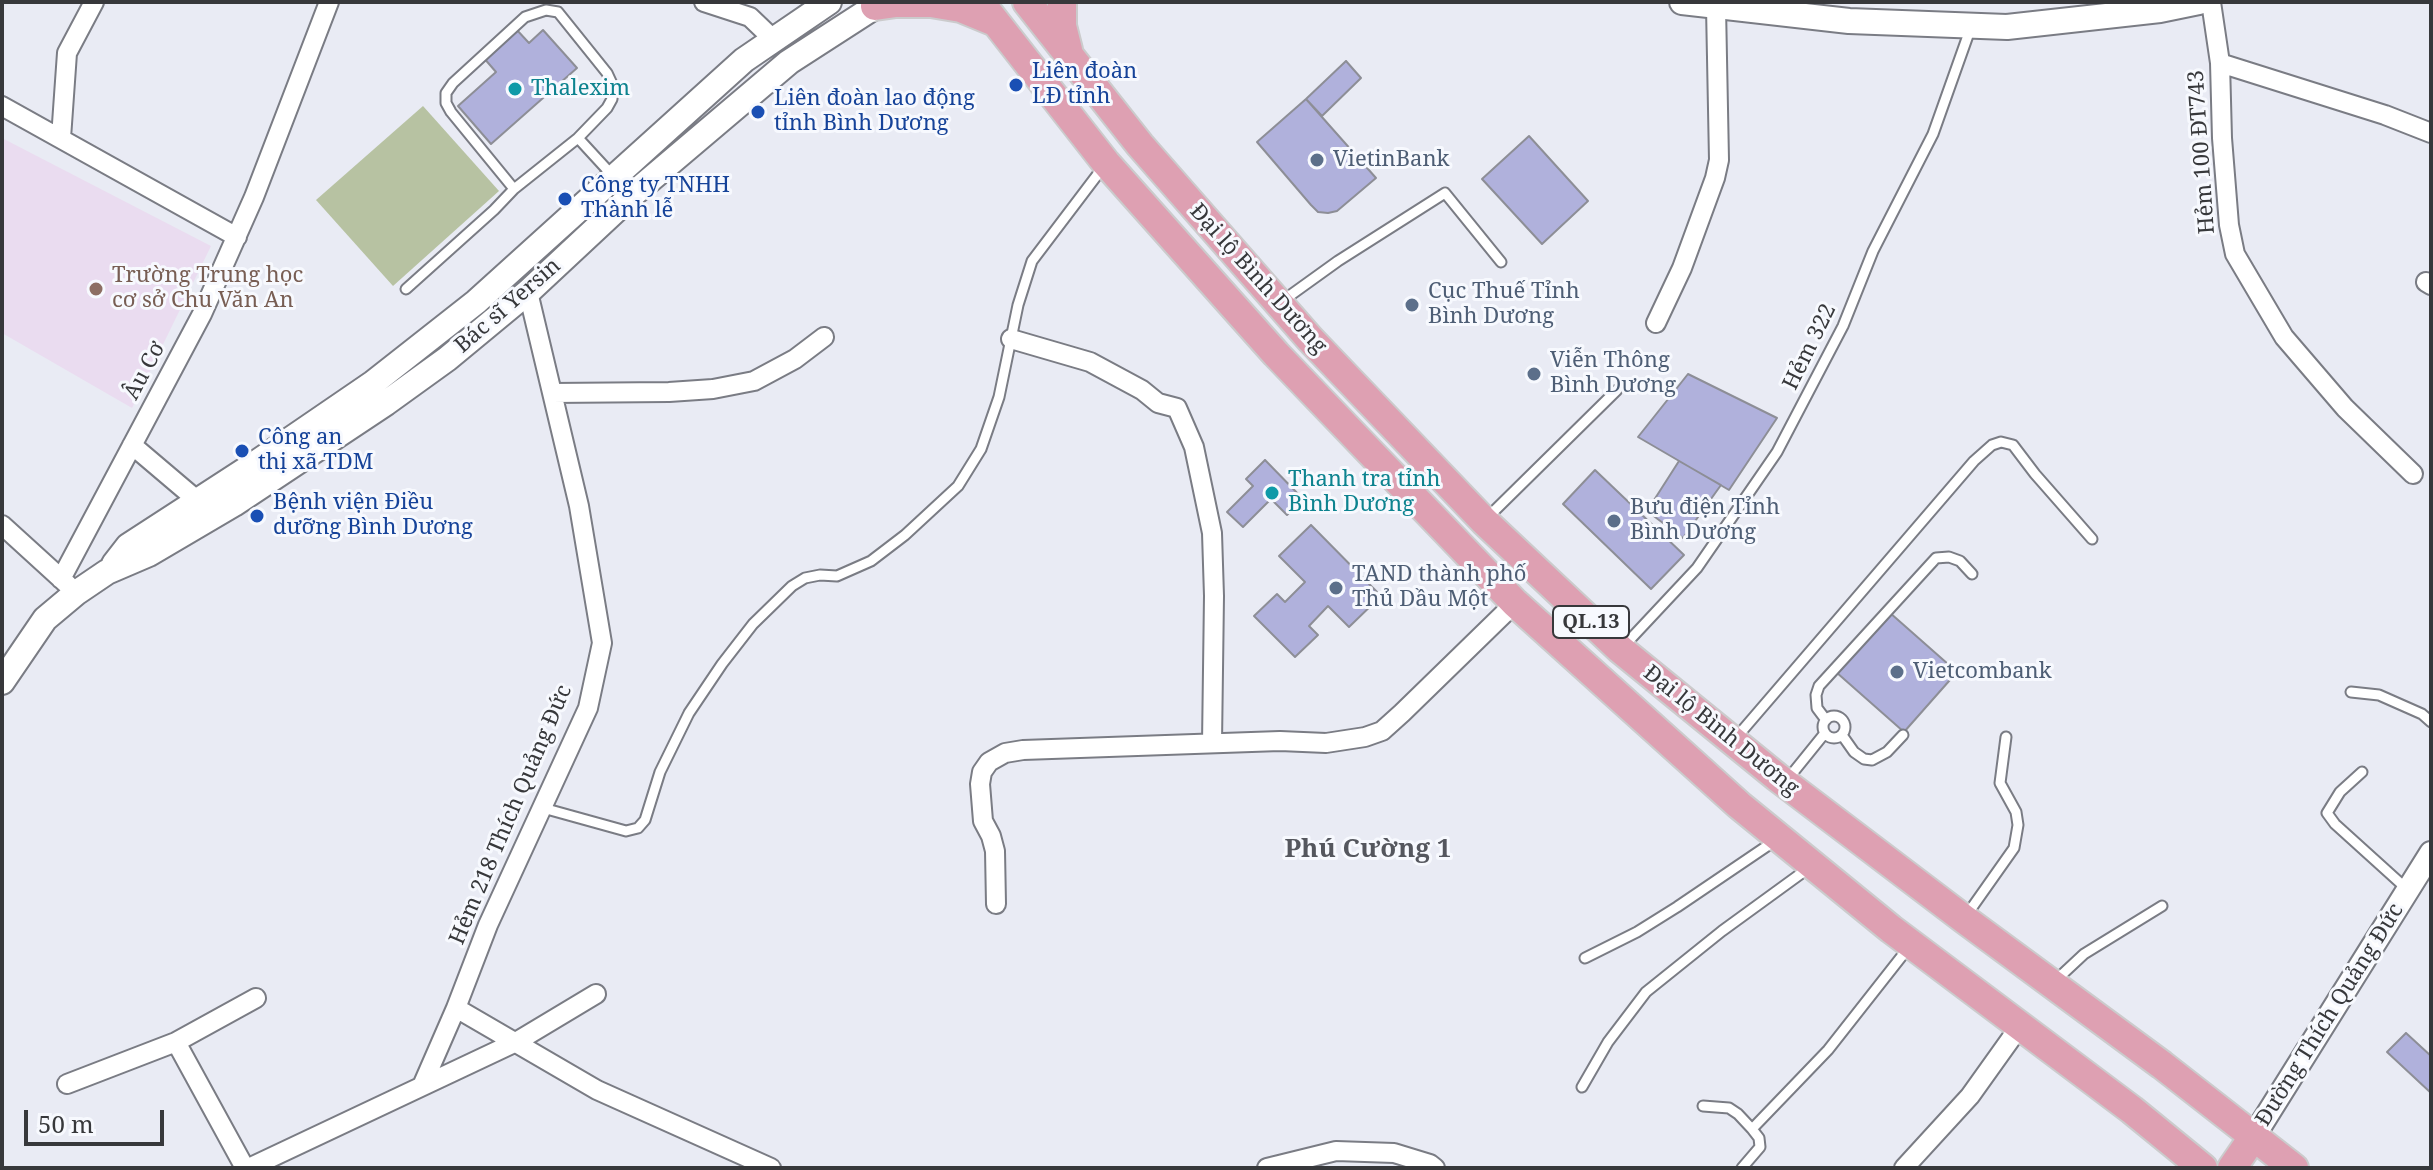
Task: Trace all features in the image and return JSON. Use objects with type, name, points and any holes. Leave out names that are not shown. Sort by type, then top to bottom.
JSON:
[{"type":"highway","name":"Đại lộ Bình Dương","points":[[1027,2],[1140,145],[1278,304],[1484,521],[1620,649],[1785,783],[2294,1168]]},
{"type":"highway","points":[[1062,2],[1062,26],[1069,55]]},
{"type":"highway","points":[[879,4],[931,3],[989,13]]},
{"type":"highway","name":"Đại lộ Bình Dương","points":[[989,13],[1106,163],[1276,354],[1515,603],[1779,838],[1911,944],[2132,1110],[2203,1168]]},
{"type":"highway","points":[[1515,603],[1542,576]]},
{"type":"highway","points":[[2232,1168],[2254,1136]]},
{"type":"main road","name":"Bác sĩ Yersin","points":[[2,682],[69,586],[149,554],[287,457],[373,383],[476,302],[744,60],[829,2]]},
{"type":"main road","points":[[1682,2],[1849,21],[2007,27],[2160,10],[2199,2]]},
{"type":"main road","name":"Bác sĩ Yersin","points":[[107,572],[128,546],[198,501],[386,403],[447,359],[528,292],[632,195],[789,62],[879,4]]},
{"type":"main road","points":[[615,177],[632,195]]},
{"type":"main road","points":[[514,268],[528,292]]},
{"type":"main road","points":[[373,383],[386,403]]},
{"type":"street","points":[[61,138],[67,53],[94,2]]},
{"type":"street","name":"Âu Cơ","points":[[69,586],[132,445],[202,314],[237,237],[329,2]]},
{"type":"street","points":[[704,2],[729,6],[750,17],[774,40]]},
{"type":"street","name":"Hẻm 100 ĐT743","points":[[2211,2],[2220,63],[2229,225],[2235,254],[2284,337],[2345,408],[2413,474]]},
{"type":"street","points":[[1656,323],[1682,268],[1719,160],[1716,7]]},
{"type":"street","points":[[2220,63],[2385,115],[2431,133]]},
{"type":"street","points":[[2,106],[237,237]]},
{"type":"street","name":"Hẻm 218 Thích Quảng Đức","points":[[422,1086],[488,925],[588,708],[602,643],[579,506],[528,292]]},
{"type":"street","points":[[552,393],[669,392],[713,389],[754,381],[795,359],[824,337]]},
{"type":"street","points":[[1011,339],[1090,362],[1142,390],[1158,403],[1177,408],[1194,447],[1212,533],[1212,743]]},
{"type":"street","points":[[132,445],[198,501]]},
{"type":"street","points":[[2,525],[69,586]]},
{"type":"street","points":[[996,904],[995,851],[983,821],[980,784],[982,772],[989,762],[1005,753],[1023,750],[1280,741],[1326,743],[1365,737],[1382,731],[1515,603]]},
{"type":"street","name":"Đường Thích Quảng Đức","points":[[2254,1136],[2431,853]]},
{"type":"street","points":[[176,1042],[247,1168],[516,1042],[596,994]]},
{"type":"street","points":[[67,1084],[176,1042],[256,998]]},
{"type":"street","points":[[456,1008],[597,1090],[771,1168]]},
{"type":"street","points":[[1904,1168],[1970,1096],[2020,1026]]},
{"type":"street","points":[[1267,1168],[1336,1151],[1394,1153],[1435,1168]]},
{"type":"lane","points":[[406,289],[514,189],[578,138],[612,99],[613,86],[607,73],[558,12],[546,10],[525,17],[446,93],[446,103],[451,112],[514,189]]},
{"type":"lane","name":"Hẻm 322","points":[[1620,649],[1697,568],[1777,452],[1843,326],[1873,251],[1933,134],[1972,25]]},
{"type":"lane","points":[[578,138],[615,177]]},
{"type":"lane","points":[[543,808],[626,831],[638,828],[645,820],[660,772],[689,713],[753,624],[792,586],[805,578],[837,576],[871,561],[905,535],[958,486],[981,449],[999,397],[1018,305],[1032,261],[1106,163]]},
{"type":"lane","points":[[1278,304],[1338,261],[1445,193],[1501,262]]},
{"type":"lane","points":[[1484,521],[1617,390]]},
{"type":"lane","points":[[1732,741],[1974,461],[1992,445],[2001,442],[2013,445],[2092,539]]},
{"type":"lane","points":[[1826,720],[1817,708],[1819,686],[1936,558],[1949,557],[1960,561],[1972,574]]},
{"type":"lane","points":[[2351,692],[2379,695],[2422,714],[2431,722]]},
{"type":"lane","points":[[1831,716],[1842,719],[1845,724],[1842,735],[1831,738],[1825,733],[1823,725],[1831,716]]},
{"type":"lane","points":[[1785,783],[1825,733]]},
{"type":"lane","points":[[1842,735],[1854,752],[1872,760],[1887,752],[1903,735]]},
{"type":"lane","points":[[1964,919],[2014,848],[2018,825],[2016,812],[2000,783],[2006,737]]},
{"type":"lane","points":[[2362,772],[2340,792],[2327,813],[2335,824],[2408,890]]},
{"type":"lane","points":[[1585,958],[1637,932],[1779,838]]},
{"type":"lane","points":[[1582,1087],[1608,1042],[1646,992],[1722,931],[1813,865]]},
{"type":"lane","points":[[2051,984],[2084,954],[2162,906]]},
{"type":"lane","points":[[1752,1129],[1828,1050],[1911,944]]},
{"type":"lane","points":[[1703,1106],[1729,1108],[1759,1138],[1760,1147],[1742,1168]]},
{"type":"shaded area","name":"Trường Trung học cơ sở Chu Văn An","points":[[2,138],[211,246],[132,408],[2,333]]},
{"type":"green space","points":[[423,106],[499,191],[393,286],[316,200]]},
{"type":"building","name":"Thalexim","points":[[516,29],[529,43],[543,30],[577,68],[491,144],[458,106],[496,72],[483,57]]},
{"type":"building","points":[[1346,61],[1361,78],[1322,116],[1306,99]]},
{"type":"building","name":"VietinBank","points":[[1306,99],[1376,178],[1337,211],[1318,212],[1257,142]]},
{"type":"building","points":[[1529,136],[1588,201],[1542,244],[1482,179]]},
{"type":"building","points":[[1688,374],[1777,418],[1729,490],[1638,437]]},
{"type":"building","name":"Thanh tra tỉnh Bình Dương","points":[[1265,460],[1303,499],[1287,515],[1271,499],[1243,527],[1227,512],[1253,486],[1246,479]]},
{"type":"building","points":[[1679,461],[1721,485],[1683,538],[1647,511]]},
{"type":"building","name":"Bưu điện Tỉnh Bình Dương","points":[[1595,470],[1684,555],[1651,589],[1563,504]]},
{"type":"building","name":"TAND thành phố Thủ Dầu Một","points":[[1311,525],[1381,596],[1349,627],[1328,606],[1309,626],[1318,635],[1295,657],[1254,616],[1277,594],[1285,602],[1305,582],[1279,556]]},
{"type":"building","name":"Vietcombank","points":[[1889,612],[1957,672],[1904,732],[1836,672]]},
{"type":"building","points":[[2406,1033],[2431,1056],[2431,1093],[2387,1052]]},
{"type":"place","name":"Liên đoàn LĐ tỉnh","points":[[1016,85]]},
{"type":"place","name":"Thalexim","points":[[515,89]]},
{"type":"place","name":"Liên đoàn lao động tỉnh Bình Dương","points":[[758,112]]},
{"type":"place","name":"VietinBank","points":[[1317,160]]},
{"type":"place","name":"Công ty TNHH Thành lễ","points":[[565,199]]},
{"type":"place","name":"Trường Trung học cơ sở Chu Văn An","points":[[96,289]]},
{"type":"place","name":"Cục Thuế Tỉnh Bình Dương","points":[[1412,305]]},
{"type":"place","name":"Viễn Thông Bình Dương","points":[[1534,374]]},
{"type":"place","name":"Công an thị xã TDM","points":[[242,451]]},
{"type":"place","name":"Thanh tra tỉnh Bình Dương","points":[[1272,493]]},
{"type":"place","name":"Bệnh viện Điều dưỡng Bình Dương","points":[[257,516]]},
{"type":"place","name":"Bưu điện Tỉnh Bình Dương","points":[[1614,521]]},
{"type":"place","name":"TAND thành phố Thủ Dầu Một","points":[[1336,588]]},
{"type":"place","name":"Vietcombank","points":[[1897,672]]},
{"type":"district","name":"Phú Cường 1","points":[[1368,850]]}]
